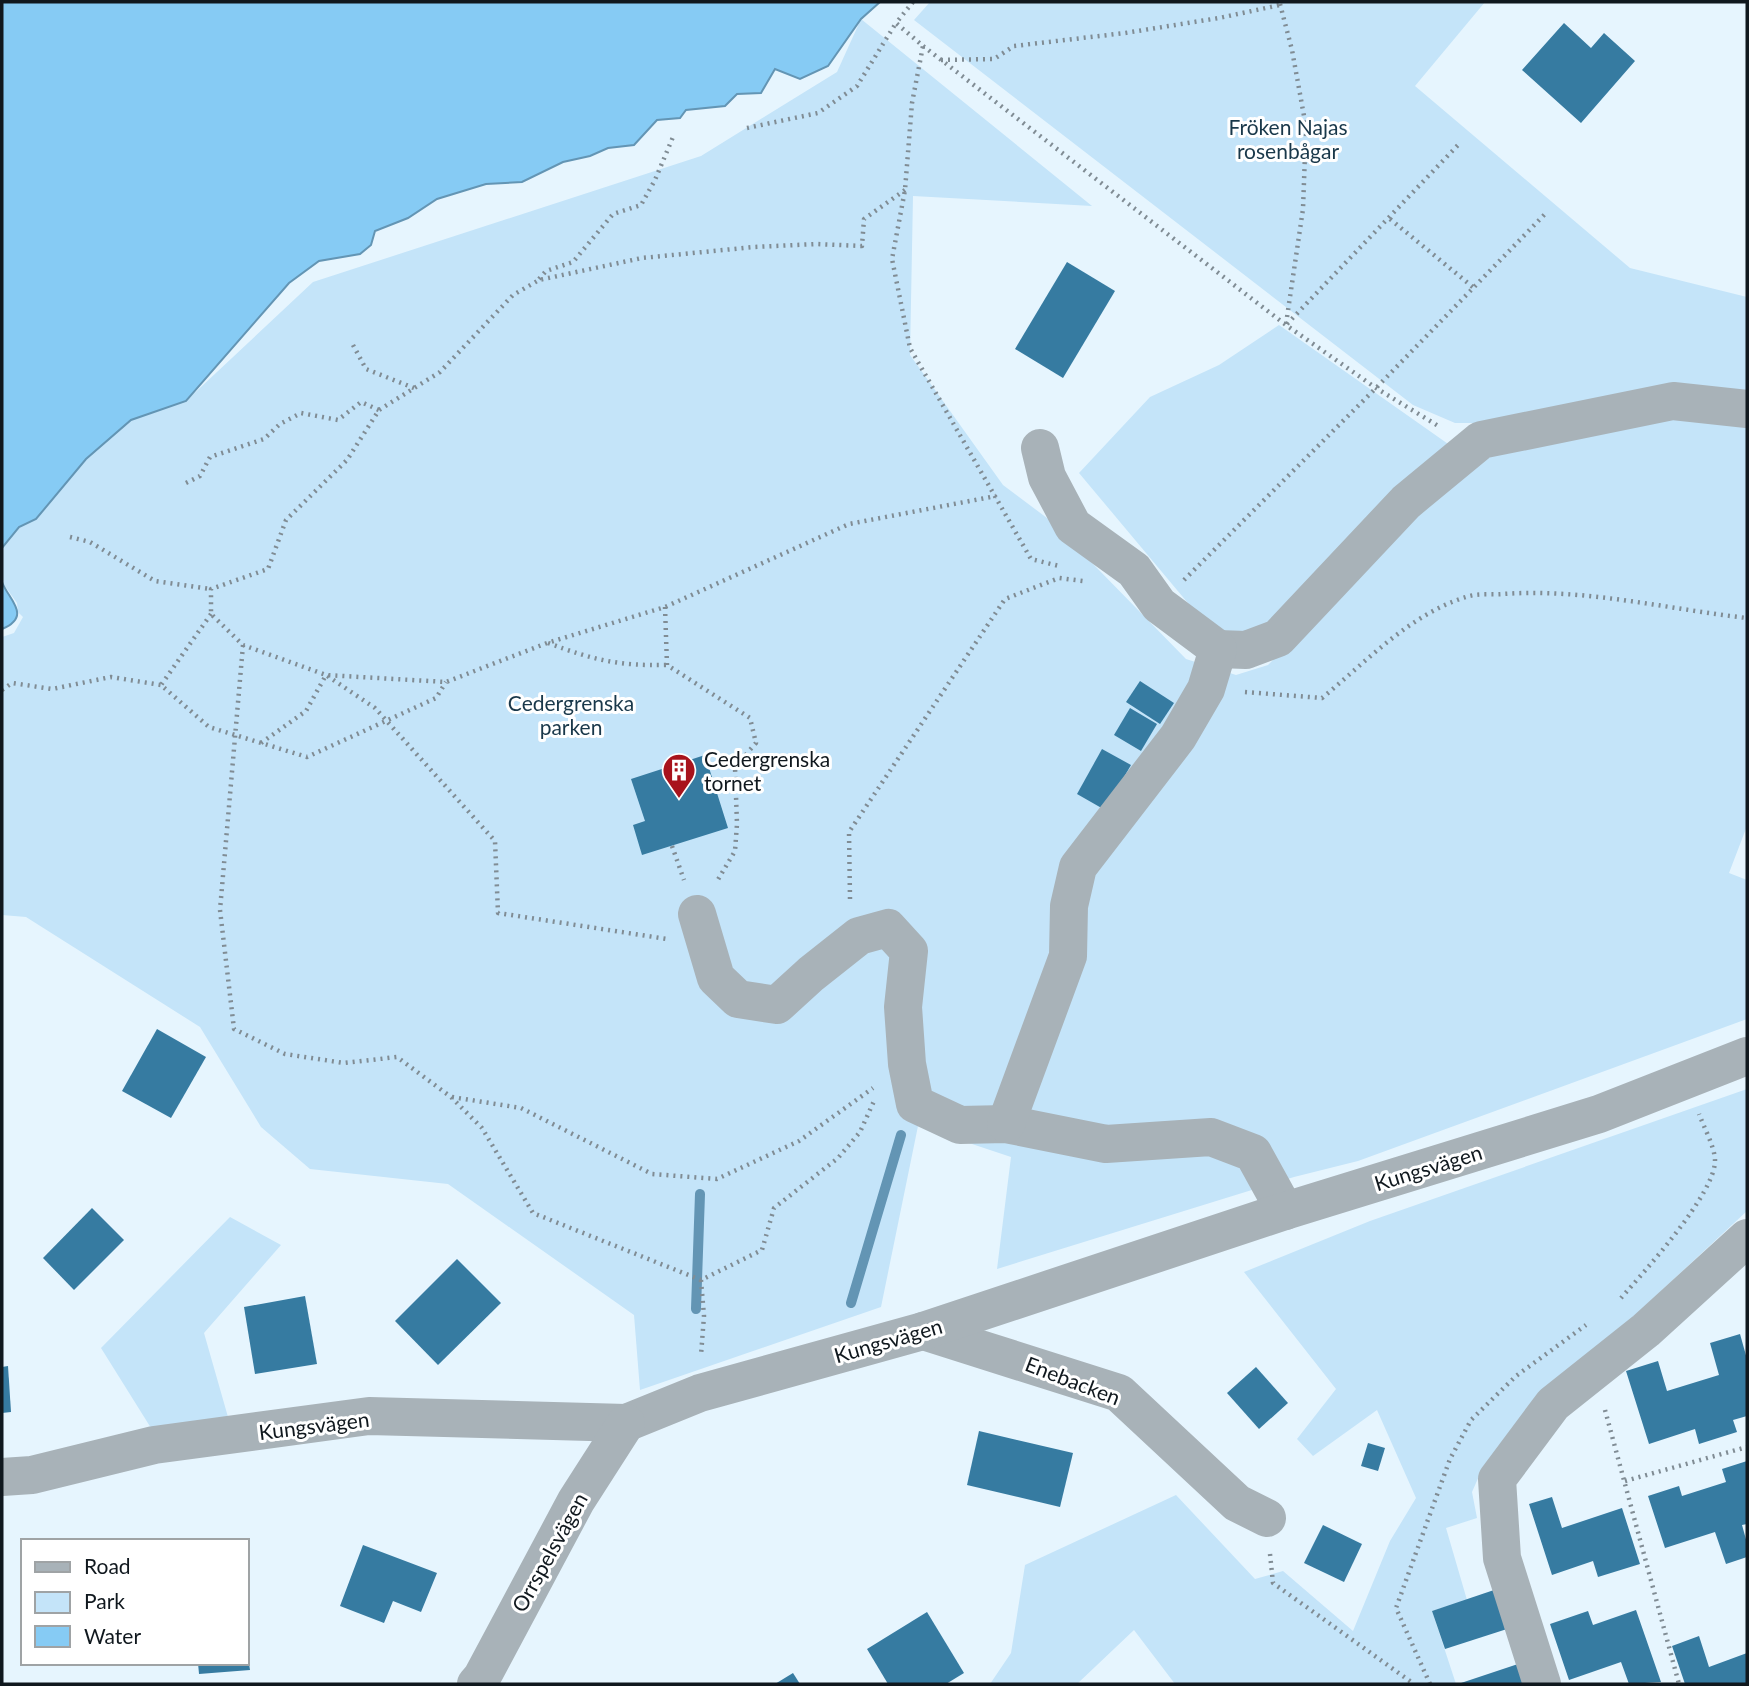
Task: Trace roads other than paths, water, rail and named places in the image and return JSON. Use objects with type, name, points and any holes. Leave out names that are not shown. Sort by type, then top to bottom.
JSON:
[{"type":"street","points":[[1040,448],[1046,477],[1073,526],[1134,570],[1159,605],[1218,649],[1246,650],[1278,638],[1406,502],[1481,440],[1673,401],[1747,409]]},
{"type":"street","points":[[1006,1124],[1069,956],[1069,906],[1079,867],[1178,737],[1206,689],[1218,649]]},
{"type":"street","points":[[701,929],[716,978],[738,999],[777,1005],[859,936],[888,928],[909,951],[903,1007],[907,1064],[915,1104],[960,1125],[1006,1124],[1106,1144],[1211,1137],[1253,1153],[1285,1211]]},
{"type":"street","name":"Kungsvägen","points":[[2,1477],[32,1475],[154,1445],[369,1416],[626,1423],[700,1393],[923,1331],[1285,1211],[1599,1114],[1747,1056]]},
{"type":"street","points":[[1542,1684],[1502,1558],[1497,1479],[1553,1404],[1646,1330],[1747,1238]]},
{"type":"street","name":"Enebacken","points":[[923,1331],[1119,1393],[1237,1503],[1267,1518]]},
{"type":"street","name":"Orrspelsvägen","points":[[476,1684],[576,1501],[626,1423]]},
{"type":"water","points":[[2,2],[880,2],[861,19],[828,66],[800,79],[775,69],[761,93],[737,94],[725,106],[686,110],[680,118],[657,120],[634,145],[608,148],[590,156],[563,162],[522,182],[486,184],[437,199],[408,218],[375,231],[371,245],[360,254],[319,261],[289,283],[186,401],[131,420],[86,459],[36,519],[19,527],[2,548]]},
{"type":"water","points":[[2,582],[17,613],[16,619],[2,629]]},
{"type":"waterway","points":[[851,1303],[901,1135]]},
{"type":"waterway","points":[[696,1309],[700,1194]]},
{"type":"place","name":"Cedergrenska tornet","points":[[679,800]]},
{"type":"park label","name":"Fröken Najas rosenbågar","points":[[1288,138]]},
{"type":"park label","name":"Cedergrenska parken","points":[[571,714]]}]
